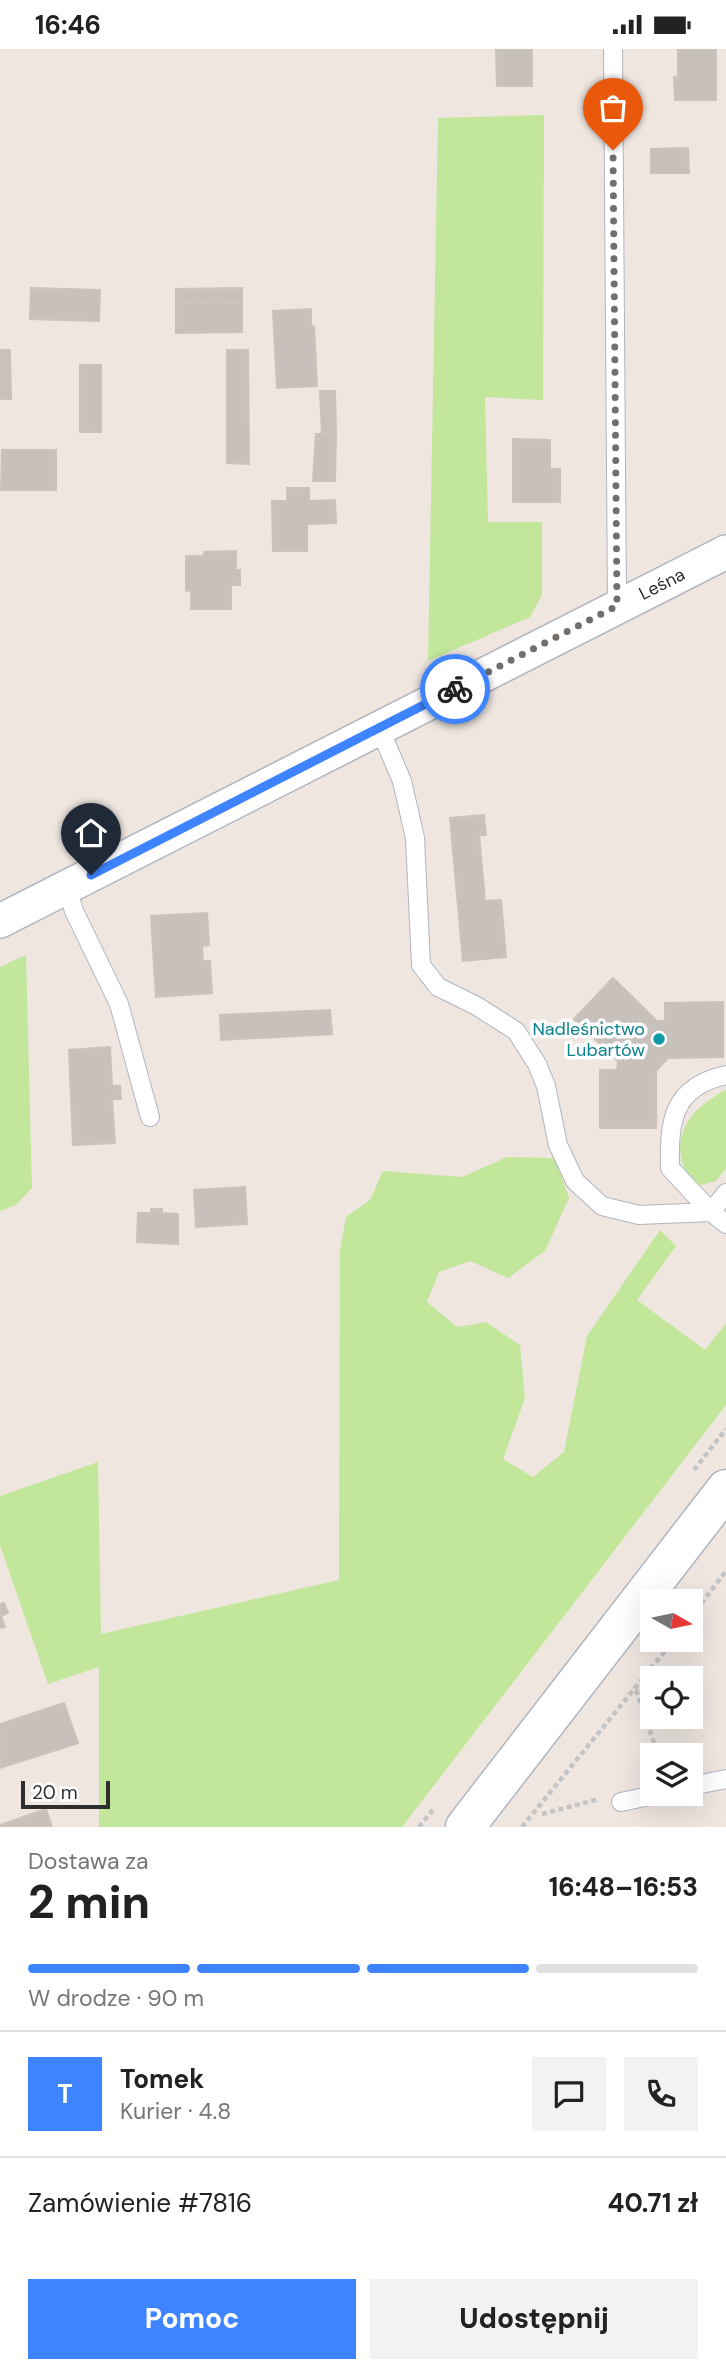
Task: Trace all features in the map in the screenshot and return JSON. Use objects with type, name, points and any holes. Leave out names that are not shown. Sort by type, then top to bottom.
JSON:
[{"type":"main road","points":[[465,1827],[726,1489]]},
{"type":"street","name":"Leśna","points":[[0,921],[726,552]]},
{"type":"lane","points":[[613,49],[617,606]]},
{"type":"lane","points":[[379,727],[402,781],[415,838],[421,965],[438,987],[475,1005],[516,1031],[537,1064],[545,1086],[558,1145],[575,1181],[602,1206],[639,1215],[711,1212],[726,1193]]},
{"type":"lane","points":[[67,887],[74,911],[119,1004],[150,1117]]},
{"type":"lane","points":[[726,1075],[693,1088],[674,1111],[669,1138],[670,1168],[711,1212],[726,1224]]},
{"type":"lane","points":[[703,1784],[726,1779]]},
{"type":"lane","points":[[621,1803],[640,1798]]},
{"type":"path","points":[[704,1600],[726,1571]]},
{"type":"path","points":[[522,1827],[665,1652]]},
{"type":"path","points":[[636,1689],[654,1743]]},
{"type":"path","points":[[542,1814],[601,1798],[621,1803]]},
{"type":"green space","points":[[544,115],[543,400],[485,397],[488,522],[542,522],[542,595],[530,617],[428,661],[438,118]]},
{"type":"green space","points":[[26,955],[32,1188],[16,1205],[0,1211],[0,967]]},
{"type":"green space","points":[[726,1090],[726,1168],[716,1181],[700,1185],[686,1172],[680,1154],[682,1135],[697,1110]]},
{"type":"green space","points":[[507,1157],[555,1158],[569,1198],[545,1251],[508,1278],[470,1261],[439,1272],[427,1302],[457,1327],[486,1322],[520,1345],[525,1398],[503,1459],[533,1477],[564,1452],[587,1336],[660,1230],[676,1246],[637,1300],[705,1350],[726,1323],[726,1405],[402,1827],[99,1827],[99,1667],[48,1684],[0,1545],[0,1496],[98,1462],[101,1634],[339,1580],[340,1250],[346,1217],[370,1200],[383,1171],[462,1177]]},
{"type":"building","points":[[496,49],[532,49],[532,86],[497,86]]},
{"type":"building","points":[[678,49],[716,49],[716,100],[675,100],[674,77],[678,77]]},
{"type":"building","points":[[688,148],[689,173],[651,173],[651,149]]},
{"type":"building","points":[[31,288],[100,290],[99,321],[30,319]]},
{"type":"building","points":[[242,288],[242,301],[176,302],[176,289]]},
{"type":"building","points":[[242,301],[242,332],[176,333],[176,302]]},
{"type":"building","points":[[311,309],[317,386],[277,388],[273,311]]},
{"type":"building","points":[[0,350],[10,350],[11,399],[0,399]]},
{"type":"building","points":[[227,350],[248,350],[249,464],[227,463]]},
{"type":"building","points":[[80,365],[101,365],[101,432],[80,432]]},
{"type":"building","points":[[320,391],[335,391],[336,434],[322,435]]},
{"type":"building","points":[[316,434],[336,434],[335,481],[313,481]]},
{"type":"building","points":[[513,439],[550,440],[550,469],[560,469],[560,502],[513,502]]},
{"type":"building","points":[[2,450],[56,450],[56,490],[1,490]]},
{"type":"building","points":[[287,488],[309,488],[309,501],[335,500],[336,523],[307,524],[307,551],[273,551],[272,501],[287,501]]},
{"type":"building","points":[[236,551],[236,570],[240,570],[240,585],[231,585],[231,609],[191,609],[191,590],[186,591],[186,556],[204,556],[204,552]]},
{"type":"building","points":[[484,815],[486,835],[479,835],[485,901],[501,900],[506,957],[463,961],[450,818]]},
{"type":"building","points":[[207,913],[209,945],[202,946],[203,961],[210,961],[212,993],[156,997],[151,916]]},
{"type":"building","name":"Nadleśnictwo Lubartów","points":[[613,978],[657,1021],[665,1021],[665,1003],[723,1002],[723,1057],[668,1058],[656,1071],[656,1128],[600,1128],[600,1070],[617,1070],[618,1061],[574,1019]]},
{"type":"building","points":[[330,1010],[332,1034],[221,1040],[220,1015]]},
{"type":"building","points":[[110,1047],[112,1086],[120,1086],[121,1099],[112,1099],[115,1143],[73,1145],[69,1050]]},
{"type":"building","points":[[245,1187],[247,1224],[196,1227],[194,1190]]},
{"type":"building","points":[[151,1209],[178,1214],[178,1244],[137,1242],[138,1213],[151,1213]]},
{"type":"building","points":[[4,1603],[8,1613],[1,1616],[5,1627],[0,1628],[0,1604]]},
{"type":"building","points":[[64,1703],[78,1743],[0,1768],[0,1724]]},
{"type":"building","points":[[46,1809],[52,1827],[0,1827],[0,1825]]},
{"type":"way so far","points":[[455,689],[617,606],[613,150]]},
{"type":"place","name":"Nadleśnictwo Lubartów","points":[[659,1039]]},
{"type":"route","points":[[91,875],[455,689]]}]
